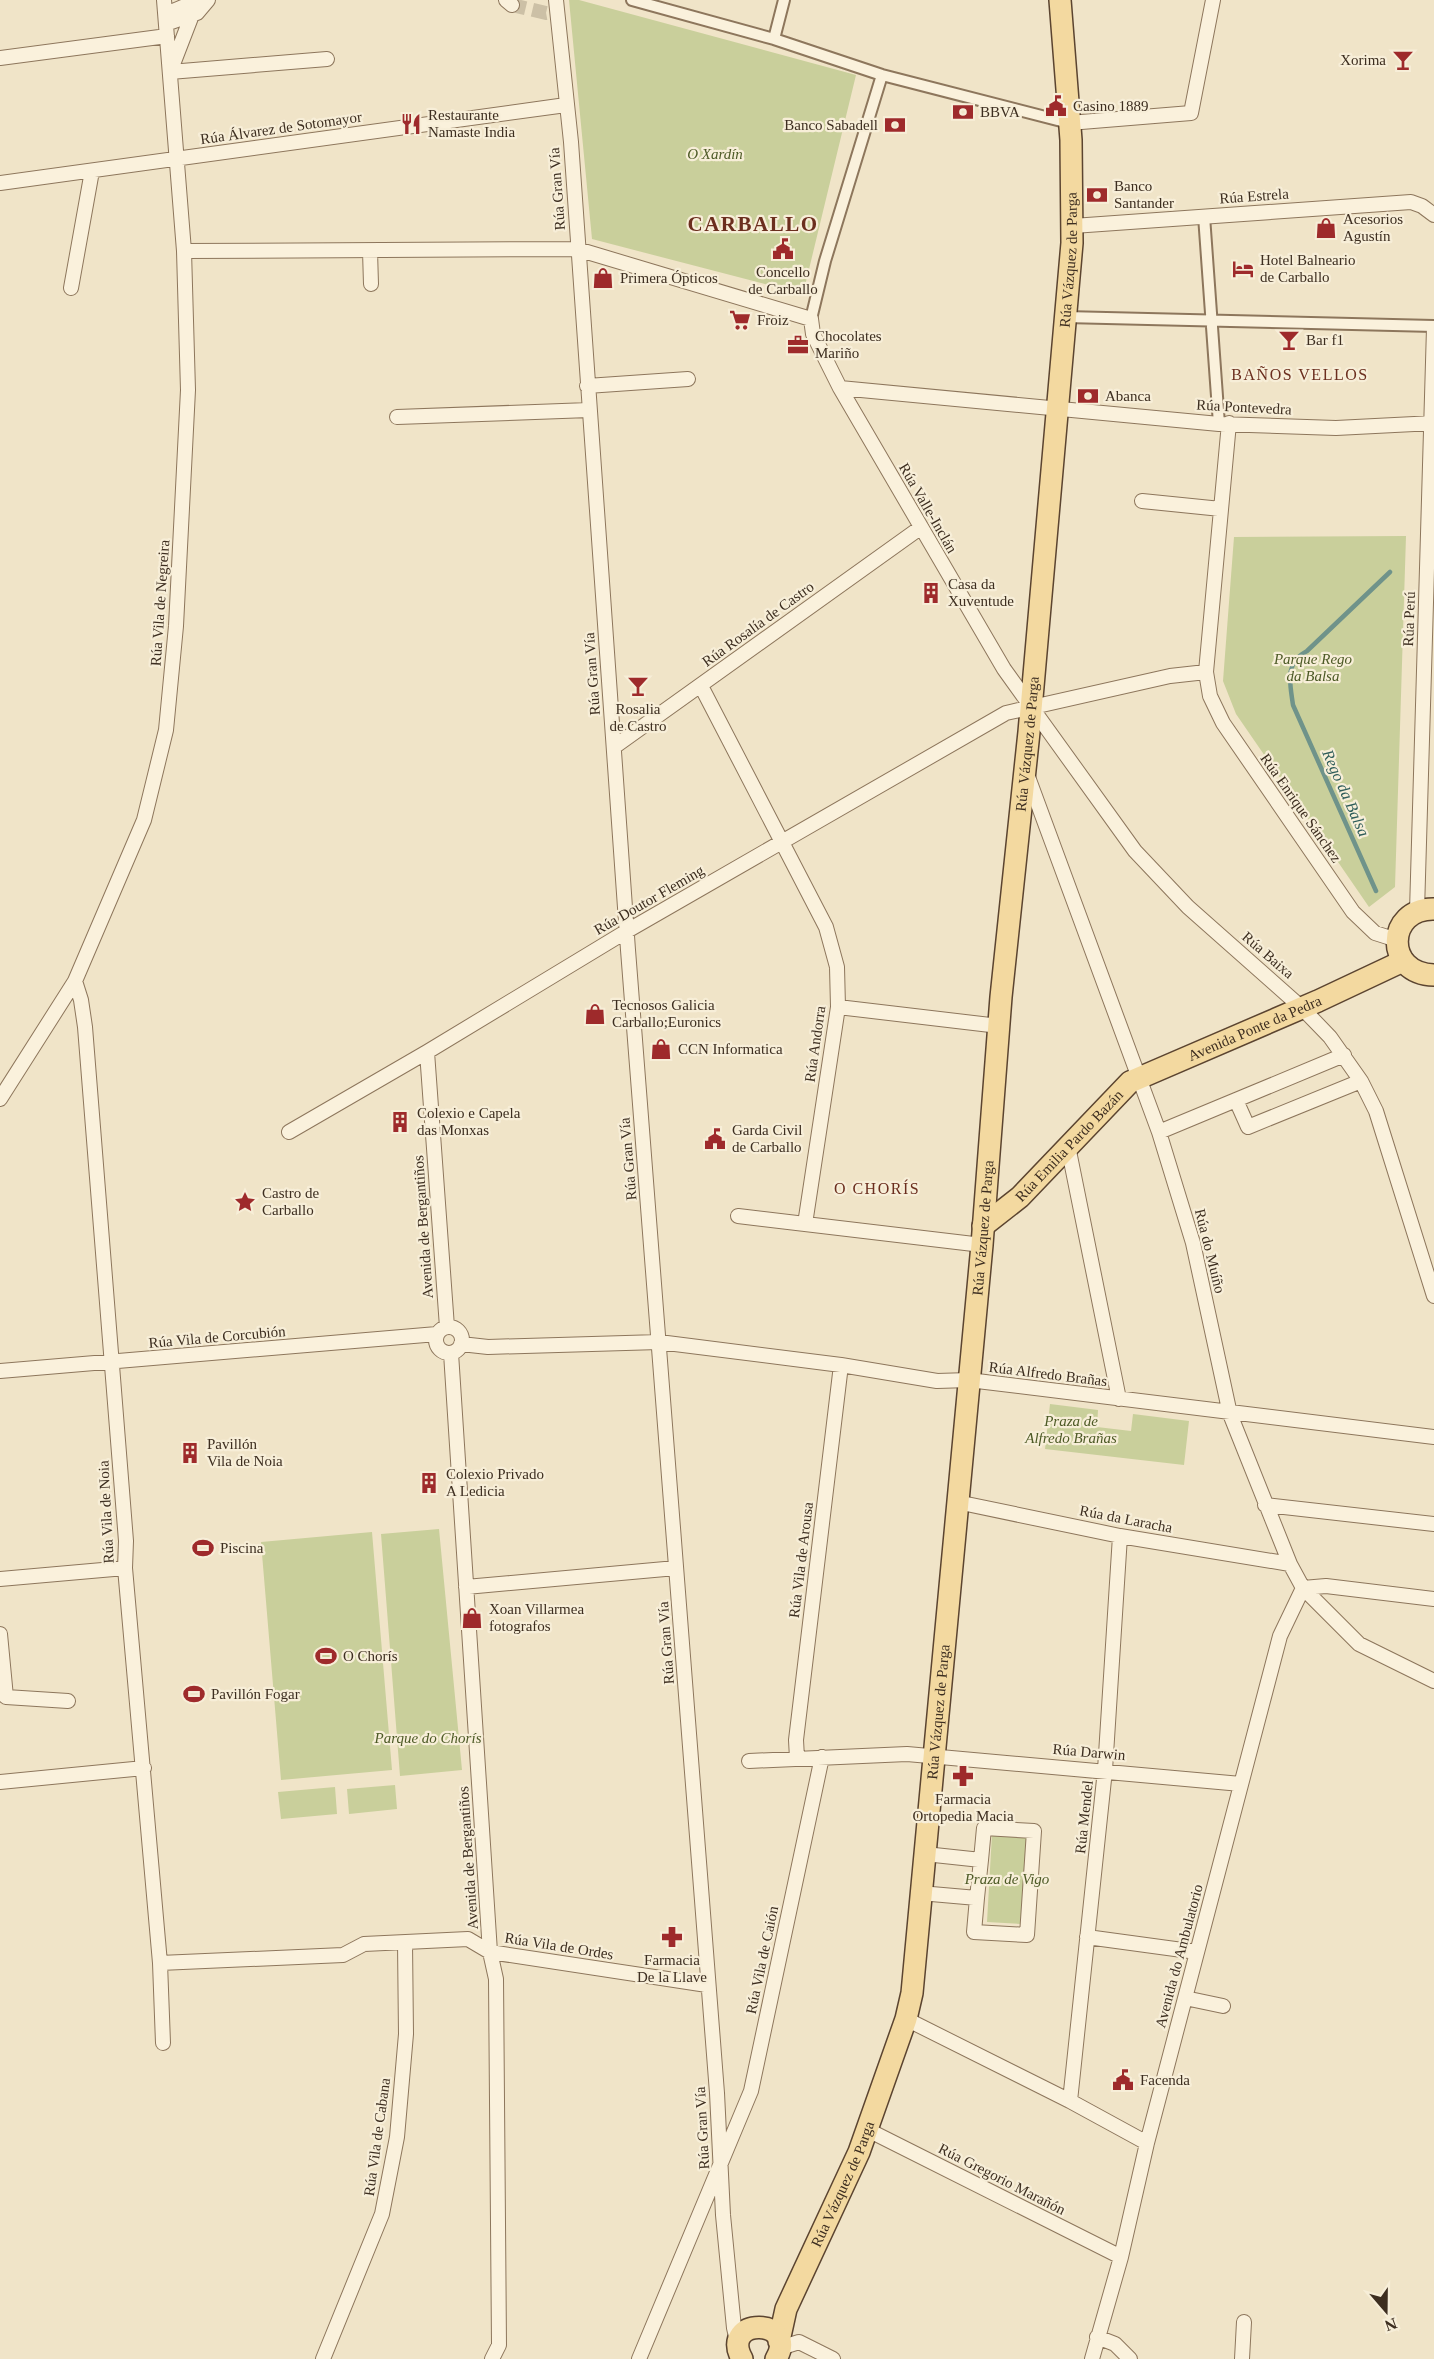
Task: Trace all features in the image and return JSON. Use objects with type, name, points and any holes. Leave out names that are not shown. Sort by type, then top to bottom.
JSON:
[{"type":"main road","name":"Rúa Vázquez de Parga","points":[[778,2350],[786,2309],[868,2130],[906,2019],[912,1993],[957,1502],[987,1221],[999,1026],[1031,706],[1073,226],[1069,123],[1060,0]]},
{"type":"main road","name":"Avenida Ponte da Pedra","points":[[1138,1077],[1302,1008],[1371,975],[1399,950],[1403,923],[1425,910]]},
{"type":"main road","points":[[1399,950],[1416,972],[1434,975]]},
{"type":"main road","name":"Rúa Emilia Pardo Bazán","points":[[987,1221],[1020,1197],[1122,1088],[1138,1077]]},
{"type":"main road","points":[[979,1282],[990,1267],[987,1221]]},
{"type":"main road","points":[[740,2355],[742,2334],[786,2309]]},
{"type":"main road","points":[[756,2327],[771,2330],[778,2350]]},
{"type":"street","points":[[166,18],[199,0]]},
{"type":"street","points":[[0,58],[166,18],[192,15],[208,0]]},
{"type":"street","name":"Rúa Gran Vía","points":[[556,0],[578,249],[588,410],[720,2166],[732,2315],[740,2355]]},
{"type":"street","points":[[632,0],[668,5],[882,75],[1069,123],[1191,113],[1213,0]]},
{"type":"street","points":[[774,39],[784,0]]},
{"type":"street","name":"Rúa Vila de Negreira","points":[[170,72],[192,15]]},
{"type":"street","name":"Rúa Vila de Negreira","points":[[0,1099],[75,981],[144,820],[166,730],[176,626],[188,390],[184,251],[166,18]]},
{"type":"street","points":[[177,52],[190,70]]},
{"type":"street","points":[[170,72],[327,59]]},
{"type":"street","points":[[184,251],[578,249],[811,319],[825,261],[882,75]]},
{"type":"street","name":"Rúa Álvarez de Sotomayor","points":[[0,183],[566,105]]},
{"type":"street","points":[[71,288],[92,171]]},
{"type":"street","name":"Rúa Estrela","points":[[1073,226],[1411,202],[1422,206],[1434,215]]},
{"type":"street","points":[[1204,216],[1212,321],[1224,423]]},
{"type":"street","points":[[370,251],[371,284]]},
{"type":"street","points":[[1065,317],[1434,327]]},
{"type":"street","name":"Rúa Valle-Inclán","points":[[811,319],[813,334],[840,388],[1004,669],[1031,706]]},
{"type":"street","name":"Rúa Perú","points":[[1425,910],[1434,327]]},
{"type":"street","points":[[587,386],[688,379]]},
{"type":"street","name":"Rúa Pontevedra","points":[[840,388],[1224,423],[1336,428],[1432,423]]},
{"type":"street","points":[[398,417],[588,410]]},
{"type":"street","name":"Rúa Enrique Sánchez","points":[[1224,423],[1221,509],[1206,672],[1210,696],[1223,723],[1353,912],[1375,933],[1399,950]]},
{"type":"street","points":[[1142,501],[1221,509]]},
{"type":"street","name":"Rúa Rosalía de Castro","points":[[615,747],[920,528]]},
{"type":"street","name":"Rúa Doutor Fleming","points":[[289,1132],[428,1053],[627,930],[1006,713],[1170,676],[1206,672]]},
{"type":"street","name":"Rúa Andorra","points":[[701,686],[826,927],[837,967],[838,1007],[805,1224]]},
{"type":"street","name":"Rúa Baixa","points":[[1031,706],[1135,851],[1188,906],[1302,1008],[1344,1055],[1361,1081],[1376,1111],[1434,1296]]},
{"type":"street","name":"Rúa do Muíño","points":[[1025,769],[1159,1132],[1193,1243],[1230,1414],[1290,1564],[1304,1588],[1359,1644],[1434,1681]]},
{"type":"street","name":"Rúa Vila de Noia","points":[[75,981],[81,1000],[85,1027],[126,1541],[125,1568],[160,1963],[163,2043]]},
{"type":"street","points":[[838,1007],[999,1026]]},
{"type":"street","name":"Avenida de Bergantiños","points":[[428,1053],[442,1331]]},
{"type":"street","points":[[1159,1132],[1344,1055]]},
{"type":"street","points":[[1236,1100],[1248,1127],[1361,1081]]},
{"type":"street","points":[[1068,1146],[1119,1399]]},
{"type":"street","points":[[738,1216],[805,1224],[987,1221]]},
{"type":"street","points":[[456,1349],[460,1333],[442,1331],[437,1347],[444,1353],[456,1349],[488,1347],[659,1342]]},
{"type":"street","name":"Rúa Vila de Corcubión","points":[[0,1371],[442,1331]]},
{"type":"street","name":"Rúa Alfredo Brañas","points":[[659,1342],[841,1365],[937,1381],[969,1380],[1230,1414],[1434,1437]]},
{"type":"street","name":"Avenida de Bergantiños","points":[[456,1349],[466,1587],[490,1952],[496,1979],[499,2345],[492,2359]]},
{"type":"street","name":"Rúa Vila de Arousa","points":[[797,1758],[796,1740],[841,1365]]},
{"type":"street","name":"Rúa da Laracha","points":[[957,1502],[1120,1536],[1290,1564]]},
{"type":"street","points":[[1265,1505],[1434,1524]]},
{"type":"street","name":"Rúa Mendel","points":[[1070,2101],[1105,1770],[1120,1536]]},
{"type":"street","points":[[0,1579],[125,1568]]},
{"type":"street","points":[[466,1587],[676,1568]]},
{"type":"street","points":[[1304,1588],[1326,1586],[1434,1599]]},
{"type":"street","name":"Avenida do Ambulatorio","points":[[1092,2359],[1121,2257],[1147,2143],[1280,1636],[1304,1588]]},
{"type":"street","points":[[0,1634],[6,1697],[68,1701]]},
{"type":"street","name":"Rúa Darwin","points":[[749,1761],[907,1754],[1241,1784]]},
{"type":"street","name":"Rúa Vila de Caión","points":[[639,2359],[751,2091],[822,1757]]},
{"type":"street","points":[[0,1782],[144,1768]]},
{"type":"street","points":[[984,1828],[1034,1831],[1027,1935],[974,1932],[977,1898],[984,1828]]},
{"type":"street","points":[[925,1854],[981,1860]]},
{"type":"street","points":[[920,1893],[977,1898]]},
{"type":"street","points":[[1087,1937],[1197,1952]]},
{"type":"street","name":"Rúa Vila de Ordes","points":[[160,1963],[343,1955],[364,1944],[468,1939],[490,1952],[707,1985]]},
{"type":"street","name":"Rúa Vila de Cabana","points":[[323,2359],[382,2214],[397,2137],[406,2034],[405,1943]]},
{"type":"street","points":[[1185,1998],[1223,2006]]},
{"type":"street","points":[[906,2019],[1070,2101],[1147,2143]]},
{"type":"street","name":"Rúa Gregorio Marañón","points":[[868,2130],[1121,2257]]},
{"type":"street","points":[[732,2315],[756,2327]]},
{"type":"street","points":[[1242,2359],[1244,2322]]},
{"type":"street","points":[[1097,2337],[1115,2344],[1130,2359]]},
{"type":"street","points":[[778,2350],[799,2342],[833,2359]]},
{"type":"green space","name":"O Xardín","points":[[569,0],[579,0],[856,75],[803,294],[592,239]]},
{"type":"green space","name":"Parque Rego da Balsa","points":[[1406,536],[1395,887],[1369,907],[1236,714],[1223,681],[1234,537]]},
{"type":"green space","name":"Praza de Alfredo Brañas","points":[[1050,1404],[1098,1410],[1097,1427],[1131,1431],[1133,1414],[1189,1421],[1184,1465],[1045,1449]]},
{"type":"green space","name":"Parque do Chorís","points":[[439,1529],[462,1770],[400,1776],[381,1534]]},
{"type":"green space","name":"O Chorís","points":[[372,1532],[392,1770],[281,1780],[261,1542]]},
{"type":"green space","points":[[395,1785],[397,1809],[349,1814],[347,1789]]},
{"type":"green space","points":[[335,1787],[337,1814],[281,1819],[278,1792]]},
{"type":"green space","name":"Praza de Vigo","points":[[992,1834],[1027,1835],[1022,1924],[987,1922]]},
{"type":"waterway","name":"Rego da Balsa","points":[[1376,891],[1293,705],[1290,674],[1295,661],[1390,572]]},
{"type":"tunnel","points":[[512,5],[546,13],[557,11]]},
{"type":"place","name":"Xorima","points":[[1403,60]]},
{"type":"place","name":"Casino 1889","points":[[1056,106]]},
{"type":"place","name":"BBVA","points":[[963,112]]},
{"type":"place","name":"Restaurante Namaste India","points":[[411,124]]},
{"type":"place","name":"Banco Sabadell","points":[[895,125]]},
{"type":"place","name":"Banco Santander","points":[[1097,195]]},
{"type":"place","name":"Acesorios Agustín","points":[[1326,228]]},
{"type":"place","name":"Concello de Carballo","points":[[783,249]]},
{"type":"place","name":"Hotel Balneario de Carballo","points":[[1243,269]]},
{"type":"place","name":"Primera Ópticos","points":[[603,278]]},
{"type":"place","name":"Froiz","points":[[740,320]]},
{"type":"place","name":"Bar f1","points":[[1289,340]]},
{"type":"place","name":"Chocolates Mariño","points":[[798,345]]},
{"type":"place","name":"Abanca","points":[[1088,396]]},
{"type":"place","name":"Casa da Xuventude","points":[[931,593]]},
{"type":"place","name":"Rosalia de Castro","points":[[638,686]]},
{"type":"place","name":"Tecnosos Galicia Carballo;Euronics","points":[[595,1014]]},
{"type":"place","name":"CCN Informatica","points":[[661,1049]]},
{"type":"place","name":"Colexio e Capela das Monxas","points":[[400,1122]]},
{"type":"place","name":"Garda Civil de Carballo","points":[[715,1139]]},
{"type":"place","name":"Castro de Carballo","points":[[245,1202]]},
{"type":"place","name":"Pavillón Vila de Noia","points":[[190,1453]]},
{"type":"place","name":"Colexio Privado A Ledicia","points":[[429,1483]]},
{"type":"place","name":"Piscina","points":[[203,1548]]},
{"type":"place","name":"Xoan Villarmea fotografos","points":[[472,1618]]},
{"type":"place","name":"O Chorís","points":[[326,1656]]},
{"type":"place","name":"Pavillón Fogar","points":[[194,1694]]},
{"type":"place","name":"Farmacia Ortopedia Macia","points":[[963,1776]]},
{"type":"place","name":"Farmacia De la Llave","points":[[672,1937]]},
{"type":"place","name":"Facenda","points":[[1123,2080]]},
{"type":"district","name":"CARBALLO","points":[[753,224]]},
{"type":"district","name":"BAÑOS VELLOS","points":[[1300,374]]},
{"type":"district","name":"O CHORÍS","points":[[877,1188]]}]
